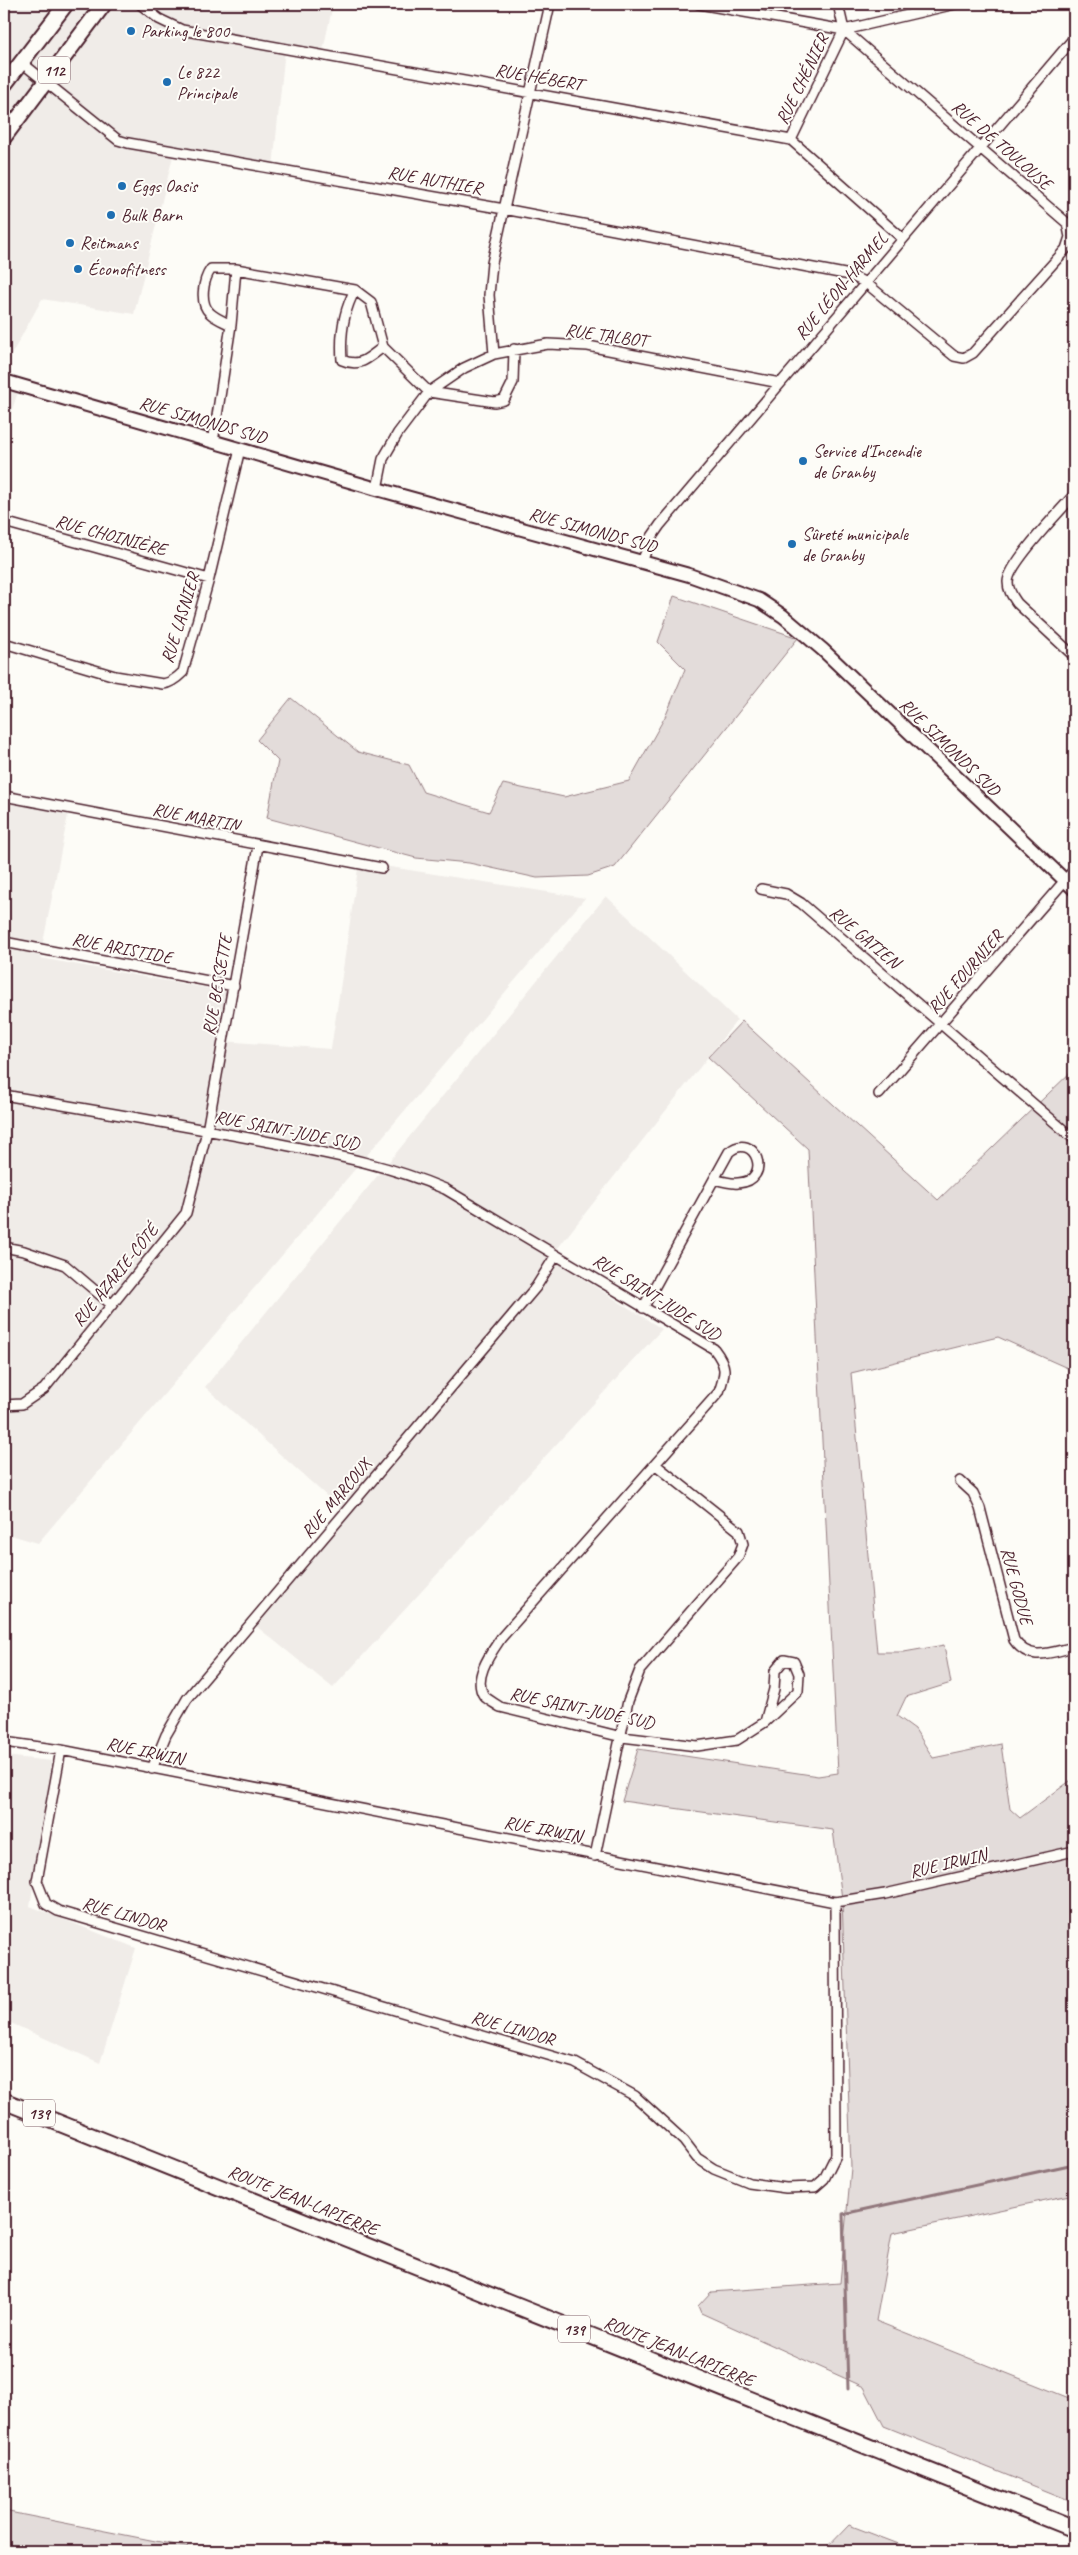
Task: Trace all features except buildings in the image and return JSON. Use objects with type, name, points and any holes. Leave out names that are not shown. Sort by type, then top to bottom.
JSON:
[{"type":"highway","name":"ROUTE JEAN-LAPIERRE","points":[[4,2096],[75,2129]]},
{"type":"highway","name":"ROUTE JEAN-LAPIERRE","points":[[4,2101],[1074,2529]]},
{"type":"main road","name":"112","points":[[4,85],[66,4]]},
{"type":"main road","name":"112","points":[[4,137],[104,4]]},
{"type":"street","name":"RUE HÉBERT","points":[[140,4],[159,19],[182,30],[791,140]]},
{"type":"street","points":[[494,354],[489,295],[492,262],[550,4]]},
{"type":"street","points":[[699,4],[844,30],[955,4]]},
{"type":"street","name":"RUE CHÉNIER","points":[[791,140],[844,30],[838,4]]},
{"type":"street","name":"RUE DE TOULOUSE","points":[[844,30],[1067,223],[1070,236],[1066,249],[973,353],[964,358],[954,356],[866,283]]},
{"type":"street","name":"RUE LÉON-HARMEL","points":[[642,562],[651,538],[660,525],[1074,38]]},
{"type":"street","name":"RUE AUTHIER","points":[[21,62],[118,140],[128,143],[504,209],[850,275],[866,283]]},
{"type":"street","points":[[791,140],[903,239]]},
{"type":"street","points":[[213,442],[231,325],[236,269]]},
{"type":"street","points":[[231,325],[210,314],[204,305],[204,278],[211,270],[236,269],[355,290],[370,302],[382,347],[429,392],[495,402],[504,400],[513,382],[514,349]]},
{"type":"street","points":[[355,290],[346,306],[341,342],[342,360],[353,364],[363,362],[382,347]]},
{"type":"street","name":"RUE TALBOT","points":[[377,489],[383,459],[398,433],[429,392],[464,368],[494,354],[548,344],[588,346],[780,383]]},
{"type":"street","name":"RUE SIMONDS SUD","points":[[4,381],[377,489],[642,562],[723,586],[758,600],[784,616],[823,650],[1070,885]]},
{"type":"street","name":"RUE LASNIER","points":[[4,643],[115,676],[169,683],[182,672],[209,579],[240,450]]},
{"type":"street","points":[[1074,495],[1019,559],[1010,572],[1008,582],[1010,594],[1017,603],[1074,656]]},
{"type":"street","name":"RUE CHOINIÈRE","points":[[4,522],[209,579]]},
{"type":"street","name":"RUE MARTIN","points":[[4,796],[258,846],[382,868]]},
{"type":"street","name":"RUE BESSETTE","points":[[207,1131],[258,846]]},
{"type":"street","name":"RUE FOURNIER","points":[[879,1094],[1070,885],[1074,870]]},
{"type":"street","name":"RUE GATIEN","points":[[761,888],[786,894],[801,903],[1074,1139]]},
{"type":"street","name":"RUE ARISTIDE","points":[[4,942],[234,986]]},
{"type":"street","name":"RUE SAINT-JUDE SUD","points":[[4,1095],[368,1162],[414,1176],[446,1189],[714,1349],[724,1362],[724,1376],[719,1392],[500,1638],[487,1661],[480,1679],[484,1696],[500,1707],[622,1737],[696,1746],[737,1740],[765,1722],[798,1691],[799,1674],[794,1662],[784,1660],[775,1671],[774,1690],[765,1722]]},
{"type":"street","name":"RUE AZARIE-CÔTÉ","points":[[4,1405],[22,1404],[44,1389],[186,1213],[207,1131]]},
{"type":"street","points":[[643,1308],[714,1179],[734,1148],[749,1148],[753,1150],[758,1163],[755,1175],[738,1183],[714,1179]]},
{"type":"street","points":[[4,1247],[24,1251],[65,1265],[112,1304]]},
{"type":"street","name":"RUE MARCOUX","points":[[152,1770],[166,1734],[187,1699],[536,1287],[556,1255]]},
{"type":"street","points":[[595,1856],[622,1737],[628,1701],[640,1670],[738,1557],[743,1544],[739,1531],[656,1464]]},
{"type":"street","name":"RUE GODUE","points":[[960,1481],[973,1492],[980,1508],[1014,1640],[1021,1649],[1031,1654],[1040,1654],[1074,1646]]},
{"type":"street","name":"RUE IRWIN","points":[[4,1742],[61,1750],[152,1770],[835,1902],[885,1894],[1074,1851]]},
{"type":"street","name":"RUE LINDOR","points":[[61,1750],[37,1881],[46,1904],[58,1911],[574,2063],[635,2096],[684,2141],[697,2158],[714,2169],[749,2183],[786,2188],[815,2187],[824,2179],[836,2155],[835,1902]]},
{"type":"shaded area","points":[[4,4],[333,4],[322,55],[285,49],[273,167],[174,152],[134,314],[42,299],[4,368]]},
{"type":"shaded area","points":[[4,381],[20,386],[4,433]]},
{"type":"shaded area","points":[[674,596],[798,638],[615,867],[588,876],[537,878],[469,863],[416,858],[267,818],[278,761],[257,740],[291,698],[358,752],[409,765],[423,792],[489,812],[503,784],[564,797],[629,781],[666,715],[685,669],[658,642]]},
{"type":"shaded area","points":[[4,801],[68,815],[40,958],[229,992],[223,1041],[331,1049],[359,862],[585,898],[38,1543],[4,1533]]},
{"type":"shaded area","points":[[606,896],[737,1020],[550,1258],[662,1329],[333,1688],[256,1626],[349,1516],[205,1387]]},
{"type":"shaded area","points":[[742,1021],[938,1200],[1074,1069],[1074,1371],[998,1337],[851,1373],[877,1652],[904,1652],[944,1645],[951,1683],[906,1697],[897,1716],[915,1729],[933,1758],[1001,1744],[1010,1809],[1020,1818],[1074,1778],[1074,2194],[892,2233],[876,2321],[1074,2400],[1074,2502],[884,2426],[864,2387],[701,2313],[698,2306],[711,2292],[840,2283],[851,2168],[842,1899],[833,1830],[622,1801],[638,1749],[818,1776],[838,1773],[808,1149],[708,1057]]},
{"type":"shaded area","points":[[4,1756],[52,1761],[30,1906],[136,1948],[100,2063],[4,2020]]},
{"type":"shaded area","points":[[4,2511],[206,2551],[4,2551]]},
{"type":"shaded area","points":[[849,2525],[917,2551],[824,2551]]},
{"type":"waterway","points":[[848,2389],[843,2214],[1074,2164]]},
{"type":"place","name":"Parking le 800","points":[[131,31]]},
{"type":"place","name":"Le 822 Principale","points":[[167,82]]},
{"type":"place","name":"Eggs Oasis","points":[[122,186]]},
{"type":"place","name":"Bulk Barn","points":[[111,215]]},
{"type":"place","name":"Reitmans","points":[[70,243]]},
{"type":"place","name":"Éconofitness","points":[[78,269]]},
{"type":"place","name":"Service d'Incendie de Granby","points":[[803,461]]},
{"type":"place","name":"Sûreté municipale de Granby","points":[[792,544]]}]
